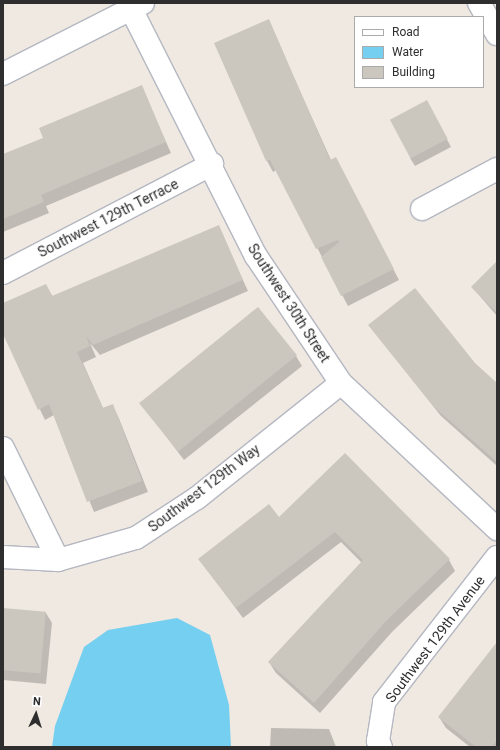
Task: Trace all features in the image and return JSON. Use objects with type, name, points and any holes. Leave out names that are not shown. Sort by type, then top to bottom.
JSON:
[{"type":"street","points":[[3,74],[137,6]]},
{"type":"street","name":"Southwest 30th Street","points":[[137,6],[256,256],[341,383],[497,530]]},
{"type":"street","points":[[487,8],[497,34]]},
{"type":"street","name":"Southwest 129th Terrace","points":[[3,272],[212,164]]},
{"type":"street","points":[[422,209],[497,169]]},
{"type":"street","name":"Southwest 129th Way","points":[[3,557],[58,560],[136,538],[197,498],[341,383]]},
{"type":"street","points":[[3,448],[58,560]]},
{"type":"street","name":"Southwest 129th Avenue","points":[[381,747],[378,741],[384,702],[497,557]]},
{"type":"water","points":[[177,618],[210,635],[229,705],[231,747],[52,747],[55,726],[84,647],[108,630]]},
{"type":"building","points":[[269,19],[330,160],[336,157],[394,269],[341,296],[321,257],[339,242],[338,240],[316,249],[270,160],[266,161],[214,43]]},
{"type":"building","points":[[142,85],[166,142],[41,195],[44,202],[3,219],[3,154],[43,138],[39,128]]},
{"type":"building","points":[[427,100],[448,139],[411,159],[390,120]]},
{"type":"building","points":[[219,225],[243,280],[93,345],[86,336],[90,346],[77,352],[103,408],[113,404],[142,481],[87,502],[49,404],[38,410],[3,334],[3,303],[46,284],[52,296]]},
{"type":"building","points":[[497,261],[497,313],[471,287]]},
{"type":"building","points":[[415,288],[475,363],[497,383],[497,462],[433,406],[368,325]]},
{"type":"building","points":[[258,307],[297,355],[178,451],[139,403]]},
{"type":"building","points":[[345,453],[450,559],[386,621],[314,703],[268,662],[363,560],[335,532],[236,608],[198,559],[269,504],[279,517]]},
{"type":"building","points":[[3,608],[46,612],[40,674],[3,670]]},
{"type":"building","points":[[497,642],[497,740],[492,747],[476,747],[438,717]]}]
